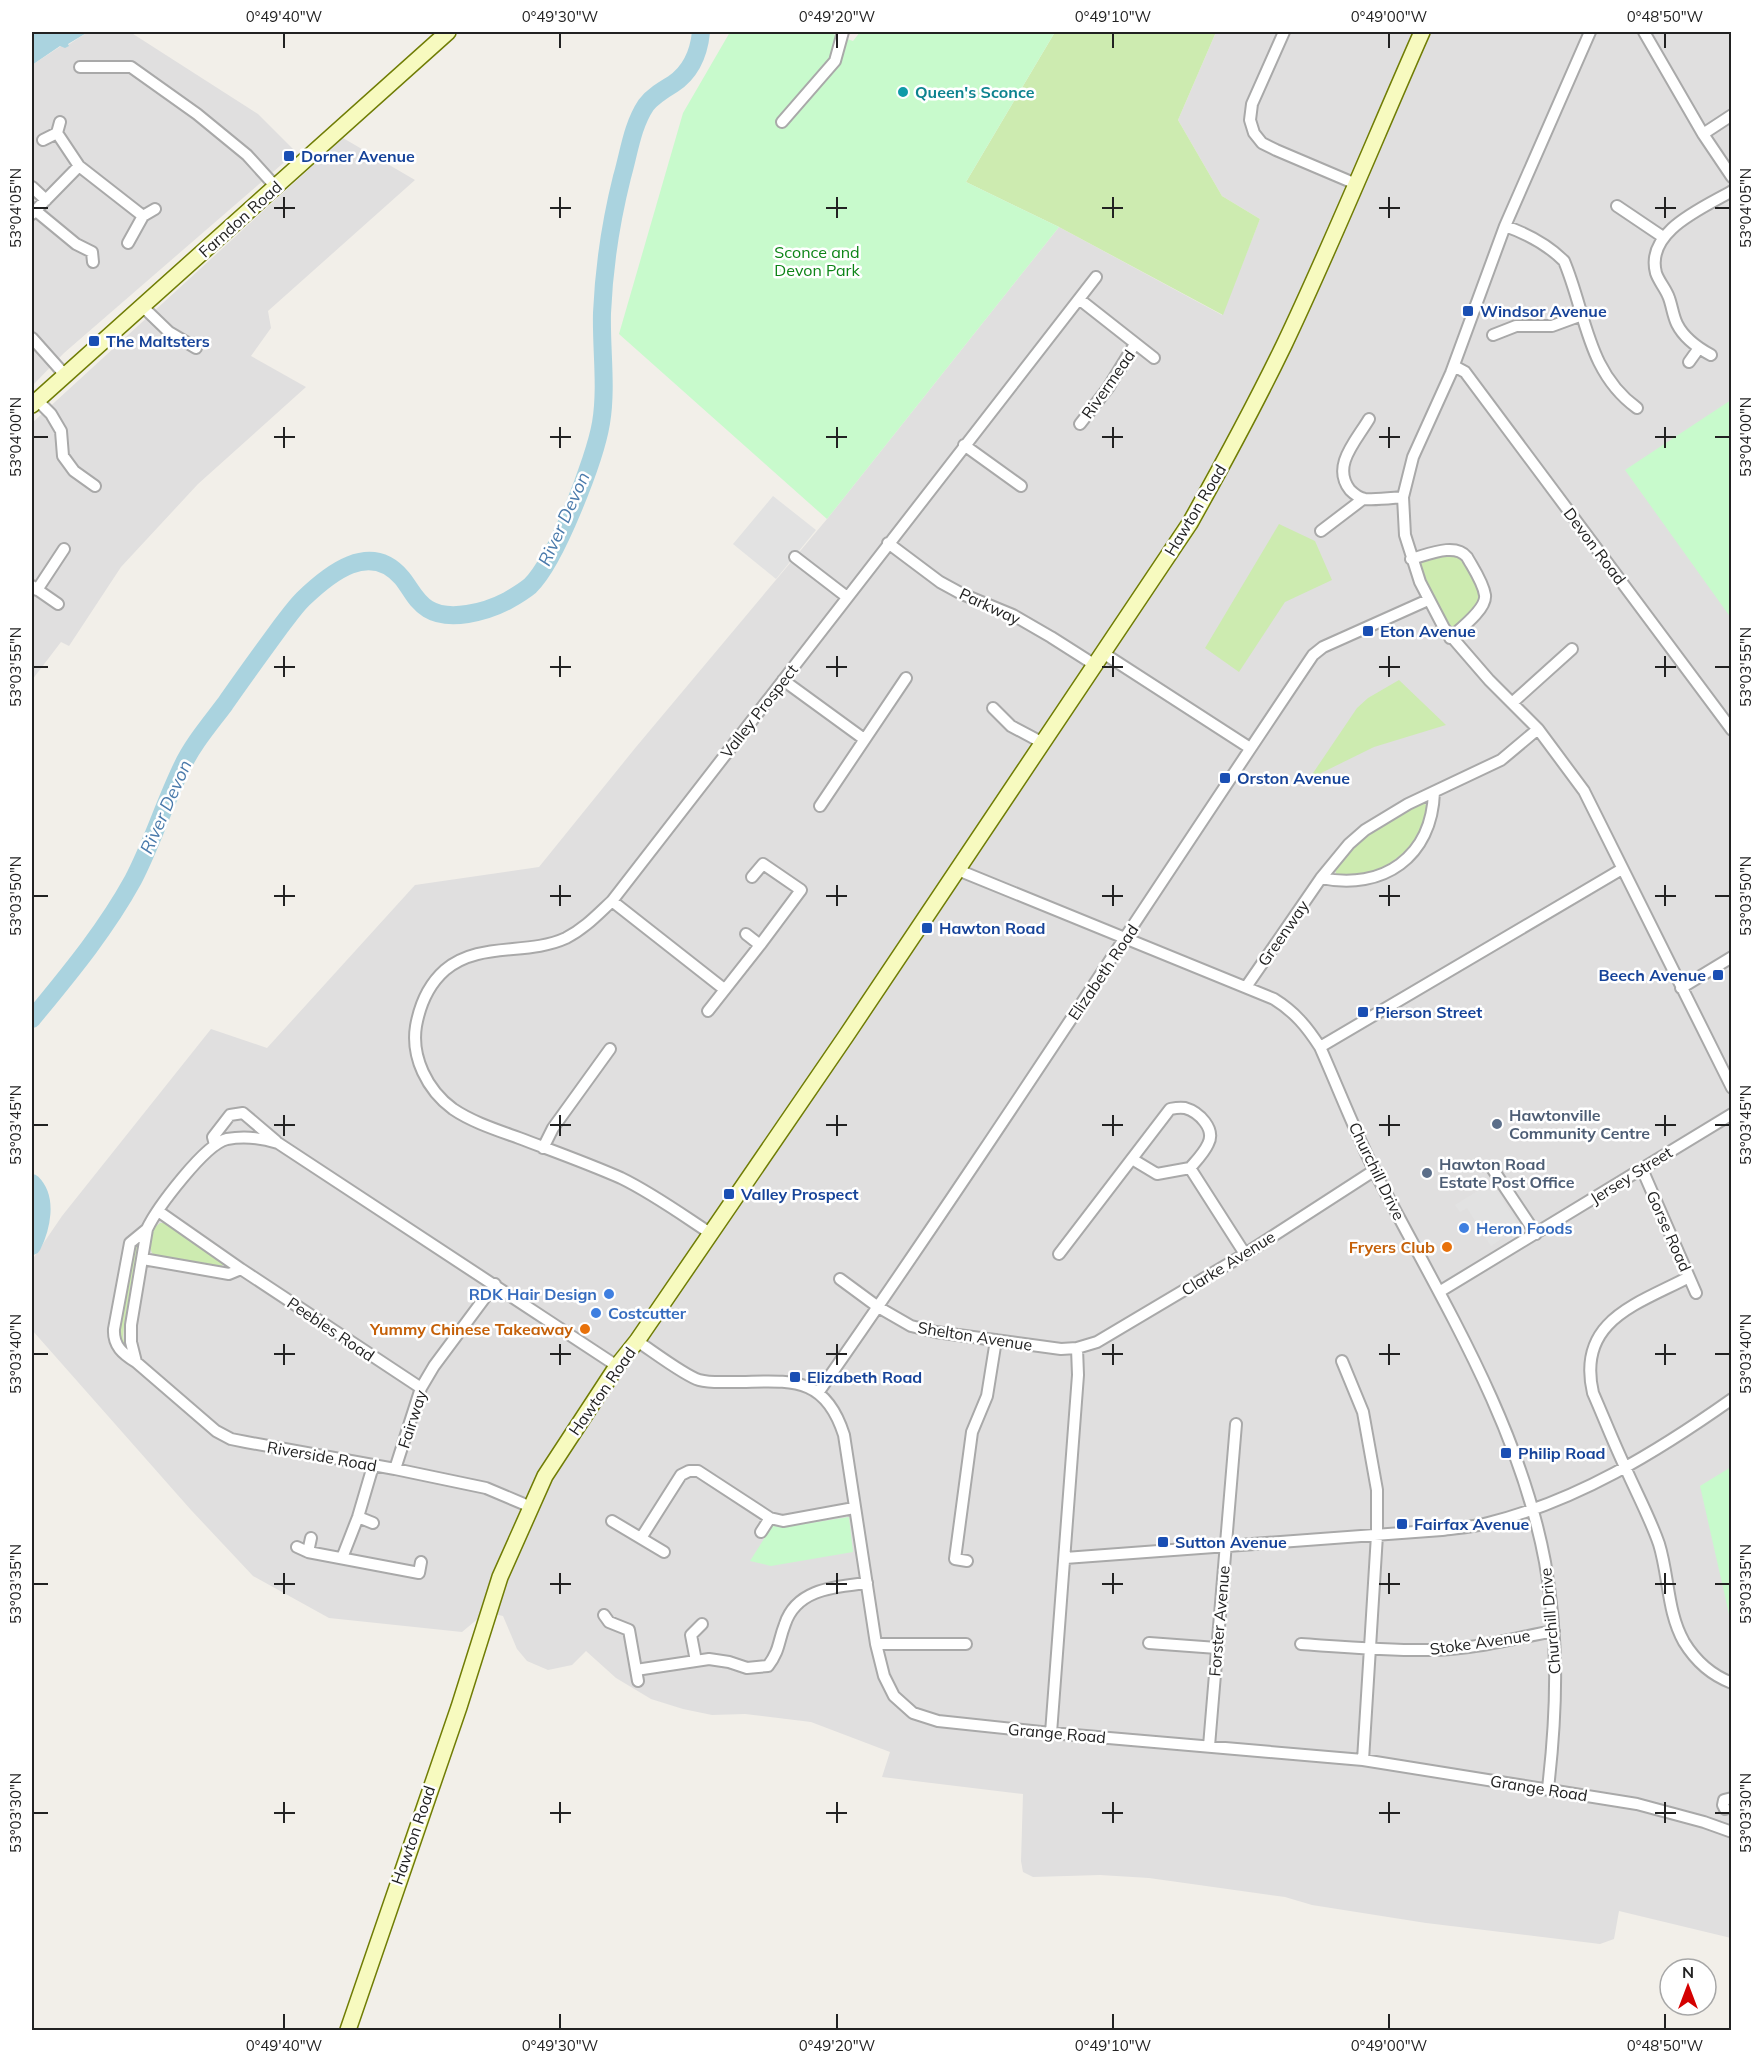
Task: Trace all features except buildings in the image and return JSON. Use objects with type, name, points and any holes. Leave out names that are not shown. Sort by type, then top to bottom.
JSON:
[{"type":"street","name":"Farndon Road","points":[[34,403],[448,32]]},
{"type":"street","points":[[782,122],[835,61],[843,32]]},
{"type":"street","points":[[1284,32],[1252,104],[1250,120],[1254,133],[1262,143],[1276,150],[1356,184]]},
{"type":"street","name":"Hawton Road","points":[[348,2031],[459,1707],[500,1577],[545,1476],[617,1366],[637,1341],[958,870],[1190,522],[1223,463],[1288,335],[1422,32]]},
{"type":"street","points":[[1590,32],[1505,226],[1454,366],[1413,457],[1403,497],[1405,535],[1411,559],[1428,600],[1450,638],[1538,729],[1584,791],[1731,1088]]},
{"type":"street","points":[[1644,32],[1731,177]]},
{"type":"street","points":[[80,67],[131,67],[248,154],[276,187]]},
{"type":"street","points":[[1704,134],[1731,115]]},
{"type":"street","points":[[43,140],[57,133],[60,122]]},
{"type":"street","points":[[57,133],[79,166],[143,216]]},
{"type":"street","points":[[79,166],[34,213],[76,244],[93,253]]},
{"type":"street","points":[[32,187],[46,200]]},
{"type":"street","points":[[1711,355],[1699,348],[1678,326],[1668,295],[1656,274],[1655,261],[1663,237],[1677,224],[1731,191]]},
{"type":"street","points":[[1617,206],[1663,237]]},
{"type":"street","points":[[128,243],[143,216],[155,208]]},
{"type":"street","points":[[1505,226],[1535,238],[1552,248],[1564,261],[1596,359],[1625,400],[1636,408]]},
{"type":"street","name":"Valley Prospect","points":[[710,1233],[634,1185],[594,1166],[491,1128],[453,1108],[430,1086],[417,1060],[415,1033],[418,1011],[428,989],[443,972],[460,959],[481,952],[534,946],[565,938],[587,925],[612,901],[1096,277]]},
{"type":"street","name":"Rivermead","points":[[1078,299],[1154,358]]},
{"type":"street","points":[[142,306],[169,332],[196,348]]},
{"type":"street","points":[[1493,335],[1516,326],[1552,326],[1582,315]]},
{"type":"street","points":[[32,338],[65,375]]},
{"type":"street","name":"Rivermead","points":[[1080,424],[1108,388],[1135,344]]},
{"type":"street","points":[[1689,362],[1699,348]]},
{"type":"street","name":"Devon Road","points":[[1454,366],[1465,372],[1731,730]]},
{"type":"street","points":[[34,403],[51,414],[61,431],[63,456],[74,471],[95,486]]},
{"type":"street","points":[[1369,419],[1346,457],[1341,470],[1344,482],[1353,494],[1363,499],[1403,497]]},
{"type":"street","points":[[964,445],[1021,486]]},
{"type":"street","points":[[1321,531],[1363,499]]},
{"type":"street","name":"Parkway","points":[[888,543],[940,582],[962,594],[1013,615],[1051,637],[1099,659]]},
{"type":"street","points":[[58,604],[34,588],[64,549]]},
{"type":"street","points":[[1411,559],[1453,549],[1459,550],[1467,557],[1484,591],[1485,601],[1480,610],[1450,638]]},
{"type":"street","points":[[795,557],[847,597]]},
{"type":"street","name":"Elizabeth Road","points":[[818,1393],[878,1307],[1313,655],[1323,647],[1428,600]]},
{"type":"street","points":[[1512,704],[1572,649]]},
{"type":"street","points":[[1099,659],[1250,748]]},
{"type":"street","points":[[819,806],[906,678]]},
{"type":"street","points":[[783,680],[864,739]]},
{"type":"street","points":[[993,708],[1011,726],[1043,743]]},
{"type":"street","name":"Greenway","points":[[1246,987],[1321,878],[1342,852],[1365,830],[1408,804],[1501,760],[1538,729]]},
{"type":"street","points":[[1321,878],[1345,882],[1371,879],[1388,872],[1406,860],[1429,827],[1434,813],[1434,792]]},
{"type":"street","points":[[708,1011],[801,891],[763,864],[752,877]]},
{"type":"street","points":[[1320,1047],[1622,869]]},
{"type":"street","name":"Churchill Drive","points":[[958,870],[1274,999],[1303,1021],[1320,1047],[1375,1170],[1493,1402],[1513,1450],[1532,1509],[1545,1562],[1554,1631],[1556,1699],[1548,1788]]},
{"type":"street","points":[[612,901],[724,989]]},
{"type":"street","points":[[746,934],[760,945]]},
{"type":"street","points":[[1681,988],[1731,957]]},
{"type":"street","points":[[543,1148],[553,1128],[610,1049]]},
{"type":"street","points":[[1059,1254],[1170,1109],[1187,1108],[1207,1123],[1210,1133],[1209,1144],[1190,1168],[1157,1174],[1132,1160]]},
{"type":"street","name":"Riverside Road","points":[[215,1145],[213,1137],[230,1114],[243,1113],[278,1143],[617,1366]]},
{"type":"street","name":"Jersey Street","points":[[1439,1292],[1731,1114]]},
{"type":"street","name":"Riverside Road","points":[[278,1143],[261,1138],[226,1139],[215,1145],[191,1168],[147,1229],[130,1243],[114,1329],[115,1344],[126,1356],[223,1436],[486,1488],[531,1507]]},
{"type":"street","points":[[1190,1168],[1245,1254]]},
{"type":"street","points":[[1492,1168],[1536,1234]]},
{"type":"street","name":"Gorse Road","points":[[1642,1169],[1696,1293]]},
{"type":"street","name":"Clarke Avenue","points":[[1077,1348],[1097,1342],[1245,1254],[1375,1170]]},
{"type":"street","name":"Peebles Road","points":[[158,1211],[421,1388]]},
{"type":"street","name":"Riverside Road","points":[[136,1362],[130,1334],[147,1229]]},
{"type":"street","points":[[142,1259],[229,1274],[241,1269]]},
{"type":"street","points":[[1689,1277],[1617,1314],[1602,1331],[1593,1351],[1590,1372],[1593,1393],[1660,1548],[1673,1614],[1679,1632],[1697,1659],[1716,1676],[1731,1683]]},
{"type":"street","name":"Shelton Avenue","points":[[840,1280],[878,1307],[911,1326],[936,1332],[1061,1349],[1077,1348]]},
{"type":"street","name":"Fairway","points":[[395,1469],[421,1388],[434,1366],[495,1284]]},
{"type":"street","points":[[968,1561],[950,1558],[972,1432],[987,1396],[996,1340]]},
{"type":"street","name":"Grange Road","points":[[637,1341],[698,1380],[790,1382],[818,1393],[830,1404],[838,1417],[844,1435],[876,1644],[884,1676],[894,1696],[913,1713],[938,1721],[1051,1733],[1363,1760],[1637,1804],[1704,1822],[1731,1832]]},
{"type":"street","points":[[1051,1733],[1078,1375],[1077,1348]]},
{"type":"street","points":[[1342,1361],[1363,1412],[1377,1490],[1377,1535],[1363,1760]]},
{"type":"street","points":[[1065,1558],[1225,1548],[1442,1530],[1487,1523],[1582,1490],[1680,1436],[1731,1399]]},
{"type":"street","name":"Forster Avenue","points":[[1209,1746],[1236,1424]]},
{"type":"street","points":[[342,1558],[358,1517],[373,1466]]},
{"type":"street","points":[[641,1538],[681,1475],[689,1471],[698,1472],[770,1518],[783,1521],[854,1508]]},
{"type":"street","points":[[358,1517],[373,1523]]},
{"type":"street","points":[[761,1532],[770,1518]]},
{"type":"street","points":[[612,1521],[664,1552]]},
{"type":"street","points":[[308,1552],[311,1538]]},
{"type":"street","points":[[297,1546],[308,1552],[418,1573],[421,1562]]},
{"type":"street","points":[[606,1623],[629,1630],[637,1675],[709,1659],[770,1671],[785,1621],[800,1601],[820,1590],[867,1583]]},
{"type":"street","points":[[687,1623],[696,1661]]},
{"type":"street","points":[[690,1635],[702,1624]]},
{"type":"street","name":"Stoke Avenue","points":[[1301,1644],[1369,1649],[1436,1650],[1466,1647],[1554,1631]]},
{"type":"street","points":[[1153,1641],[1217,1648]]},
{"type":"street","points":[[876,1644],[966,1644]]},
{"type":"street","points":[[1725,1809],[1724,1800],[1731,1798]]},
{"type":"shaded area","points":[[88,32],[130,32],[258,114],[296,152],[64,353],[33,385],[32,65]]},
{"type":"shaded area","points":[[1216,32],[1731,32],[1731,1938],[1619,1911],[1614,1939],[1600,1944],[1426,1923],[1312,1905],[1285,1897],[1149,1878],[1100,1875],[1033,1877],[1023,1872],[1021,1861],[1023,1794],[882,1777],[890,1752],[811,1722],[745,1714],[712,1715],[651,1699],[616,1678],[586,1651],[572,1665],[548,1670],[527,1661],[517,1649],[503,1616],[486,1612],[462,1632],[329,1618],[253,1576],[191,1510],[32,1330],[32,1260],[62,1216],[211,1029],[267,1048],[415,885],[539,867],[827,519],[1059,227],[1222,315],[1260,219],[1222,196],[1178,120]]},
{"type":"shaded area","points":[[343,138],[415,180],[268,311],[271,328],[251,356],[306,387],[198,484],[121,567],[69,646],[61,642],[32,680],[32,423]]},
{"type":"shaded area","points":[[773,496],[816,530],[776,579],[733,544]]},
{"type":"shaded area","points":[[1492,1182],[1517,1223],[1513,1231],[1491,1246],[1467,1208],[1460,1212],[1455,1205]]},
{"type":"green space","name":"Sconce and Devon Park","points":[[730,32],[827,32],[853,41],[860,32],[1055,32],[966,182],[1059,227],[827,519],[619,334],[683,113]]},
{"type":"green space","points":[[1055,32],[1216,32],[1178,120],[1222,196],[1260,219],[1223,315],[1059,227],[966,182]]},
{"type":"green space","points":[[1731,400],[1731,618],[1625,470]]},
{"type":"green space","points":[[1279,524],[1315,541],[1332,580],[1285,602],[1239,672],[1205,648]]},
{"type":"green space","points":[[1450,552],[1464,560],[1480,592],[1479,605],[1456,627],[1451,626],[1434,600],[1420,567],[1423,560]]},
{"type":"green space","points":[[1399,680],[1446,725],[1374,747],[1309,779],[1357,708],[1368,698]]},
{"type":"green space","points":[[1422,803],[1427,805],[1426,819],[1420,834],[1396,859],[1365,874],[1350,877],[1336,875],[1335,865],[1356,846],[1386,823]]},
{"type":"green space","points":[[160,1223],[167,1223],[224,1263],[222,1266],[162,1259],[154,1256],[149,1243],[153,1230]]},
{"type":"green space","points":[[139,1236],[124,1326],[123,1337],[127,1353],[116,1333],[130,1252]]},
{"type":"green space","points":[[1731,1467],[1731,1617],[1700,1486]]},
{"type":"green space","points":[[849,1517],[853,1552],[771,1566],[750,1561],[772,1526],[785,1527]]},
{"type":"water","points":[[32,32],[88,32],[68,44],[69,46],[65,48],[60,46],[32,65]]},
{"type":"waterway","name":"River Devon","points":[[32,1019],[86,952],[122,899],[140,866],[182,767],[196,743],[289,616],[313,589],[337,571],[350,565],[363,561],[377,562],[390,567],[402,578],[416,599],[428,609],[446,615],[457,615],[489,609],[507,601],[530,586],[540,573],[573,509],[591,460],[601,423],[604,382],[602,313],[606,261],[618,194],[634,131],[646,105],[658,93],[685,74],[696,54],[701,32]]},
{"type":"waterway","name":"River Devon","points":[[32,1183],[40,1197],[41,1205],[40,1222],[32,1246]]},
{"type":"place","name":"Queen's Sconce","points":[[903,92]]},
{"type":"place","name":"Dorner Avenue","points":[[289,156]]},
{"type":"place","name":"Windsor Avenue","points":[[1468,311]]},
{"type":"place","name":"The Maltsters","points":[[94,341]]},
{"type":"place","name":"Eton Avenue","points":[[1368,631]]},
{"type":"place","name":"Orston Avenue","points":[[1225,778]]},
{"type":"place","name":"Hawton Road","points":[[927,928]]},
{"type":"place","name":"Beech Avenue","points":[[1718,975]]},
{"type":"place","name":"Pierson Street","points":[[1363,1012]]},
{"type":"place","name":"Hawtonville Community Centre","points":[[1497,1124]]},
{"type":"place","name":"Hawton Road Estate Post Office","points":[[1427,1173]]},
{"type":"place","name":"Valley Prospect","points":[[729,1194]]},
{"type":"place","name":"Heron Foods","points":[[1464,1228]]},
{"type":"place","name":"Fryers Club","points":[[1447,1247]]},
{"type":"place","name":"RDK Hair Design","points":[[609,1294]]},
{"type":"place","name":"Costcutter","points":[[596,1313]]},
{"type":"place","name":"Yummy Chinese Takeaway","points":[[585,1329]]},
{"type":"place","name":"Elizabeth Road","points":[[795,1377]]},
{"type":"place","name":"Philip Road","points":[[1506,1453]]},
{"type":"place","name":"Fairfax Avenue","points":[[1402,1524]]},
{"type":"place","name":"Sutton Avenue","points":[[1163,1542]]}]
